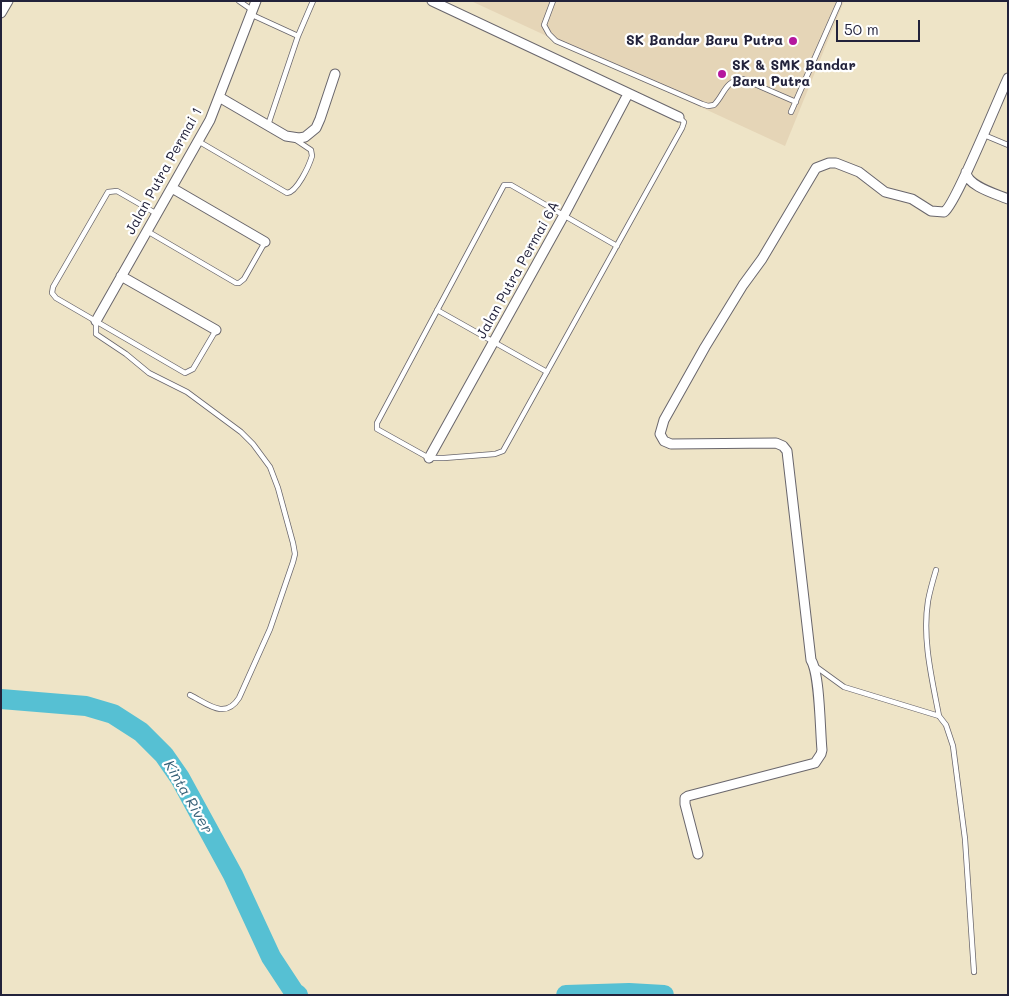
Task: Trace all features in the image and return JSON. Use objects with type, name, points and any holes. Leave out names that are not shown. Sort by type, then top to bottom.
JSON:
[{"type":"street","points":[[1,13],[8,1]]},
{"type":"street","points":[[432,1],[679,117]]},
{"type":"street","name":"Jalan Putra Permai 1","points":[[96,321],[210,120],[253,8]]},
{"type":"street","points":[[219,97],[268,125],[296,138],[305,137],[316,128],[335,74]]},
{"type":"street","points":[[698,854],[685,798],[810,765],[818,759],[822,750],[814,665],[811,660],[788,460],[785,448],[776,443],[671,444],[661,438],[660,429],[705,348],[743,285],[762,259],[816,168],[829,163],[836,163],[859,172],[885,192],[912,199],[925,208],[941,213],[947,211],[1005,90],[1008,78]]},
{"type":"street","name":"Jalan Putra Permai 6A","points":[[429,458],[564,215],[628,94]]},
{"type":"street","points":[[966,172],[966,176],[972,183],[1008,199]]},
{"type":"street","points":[[172,188],[265,242]]},
{"type":"street","points":[[121,276],[216,330]]},
{"type":"lane","points":[[239,1],[298,36]]},
{"type":"lane","points":[[268,125],[298,36],[313,1]]},
{"type":"lane","points":[[553,1],[544,25],[548,34],[556,41],[708,106],[714,105],[724,88],[735,80],[742,79],[749,80],[796,102]]},
{"type":"lane","points":[[792,112],[839,3]]},
{"type":"lane","points":[[617,246],[564,215],[510,186],[504,185],[376,426],[379,431],[429,458],[503,452],[548,372],[682,128],[684,122],[679,117]]},
{"type":"lane","points":[[983,134],[1008,145]]},
{"type":"lane","points":[[198,141],[290,193],[295,189],[312,156],[308,148],[296,138]]},
{"type":"lane","points":[[157,214],[114,190],[108,192],[52,290],[56,298],[185,373],[193,369],[216,330]]},
{"type":"lane","points":[[147,231],[236,283],[244,279],[265,242]]},
{"type":"lane","points":[[437,310],[548,372]]},
{"type":"lane","points":[[96,321],[96,334],[126,354],[149,373],[187,392],[241,432],[253,444],[270,467],[294,543],[295,554],[293,562],[270,629],[235,705],[221,710],[190,695]]},
{"type":"lane","points":[[936,570],[928,601],[926,636],[940,716],[946,725],[953,746],[965,839],[974,972]]},
{"type":"lane","points":[[814,665],[844,688],[940,716]]},
{"type":"shaded area","name":"SK & SMK Bandar Baru Putra","points":[[471,1],[844,1],[785,146]]},
{"type":"waterway","name":"Kinta River","points":[[1,699],[86,706],[113,714],[141,732],[164,755],[180,778],[233,875],[271,957],[294,992],[298,995]]},
{"type":"waterway","name":"Kinta River","points":[[566,995],[629,993],[664,995]]},
{"type":"place","name":"SK Bandar Baru Putra","points":[[793,41]]},
{"type":"place","name":"SK & SMK Bandar Baru Putra","points":[[722,74]]}]
